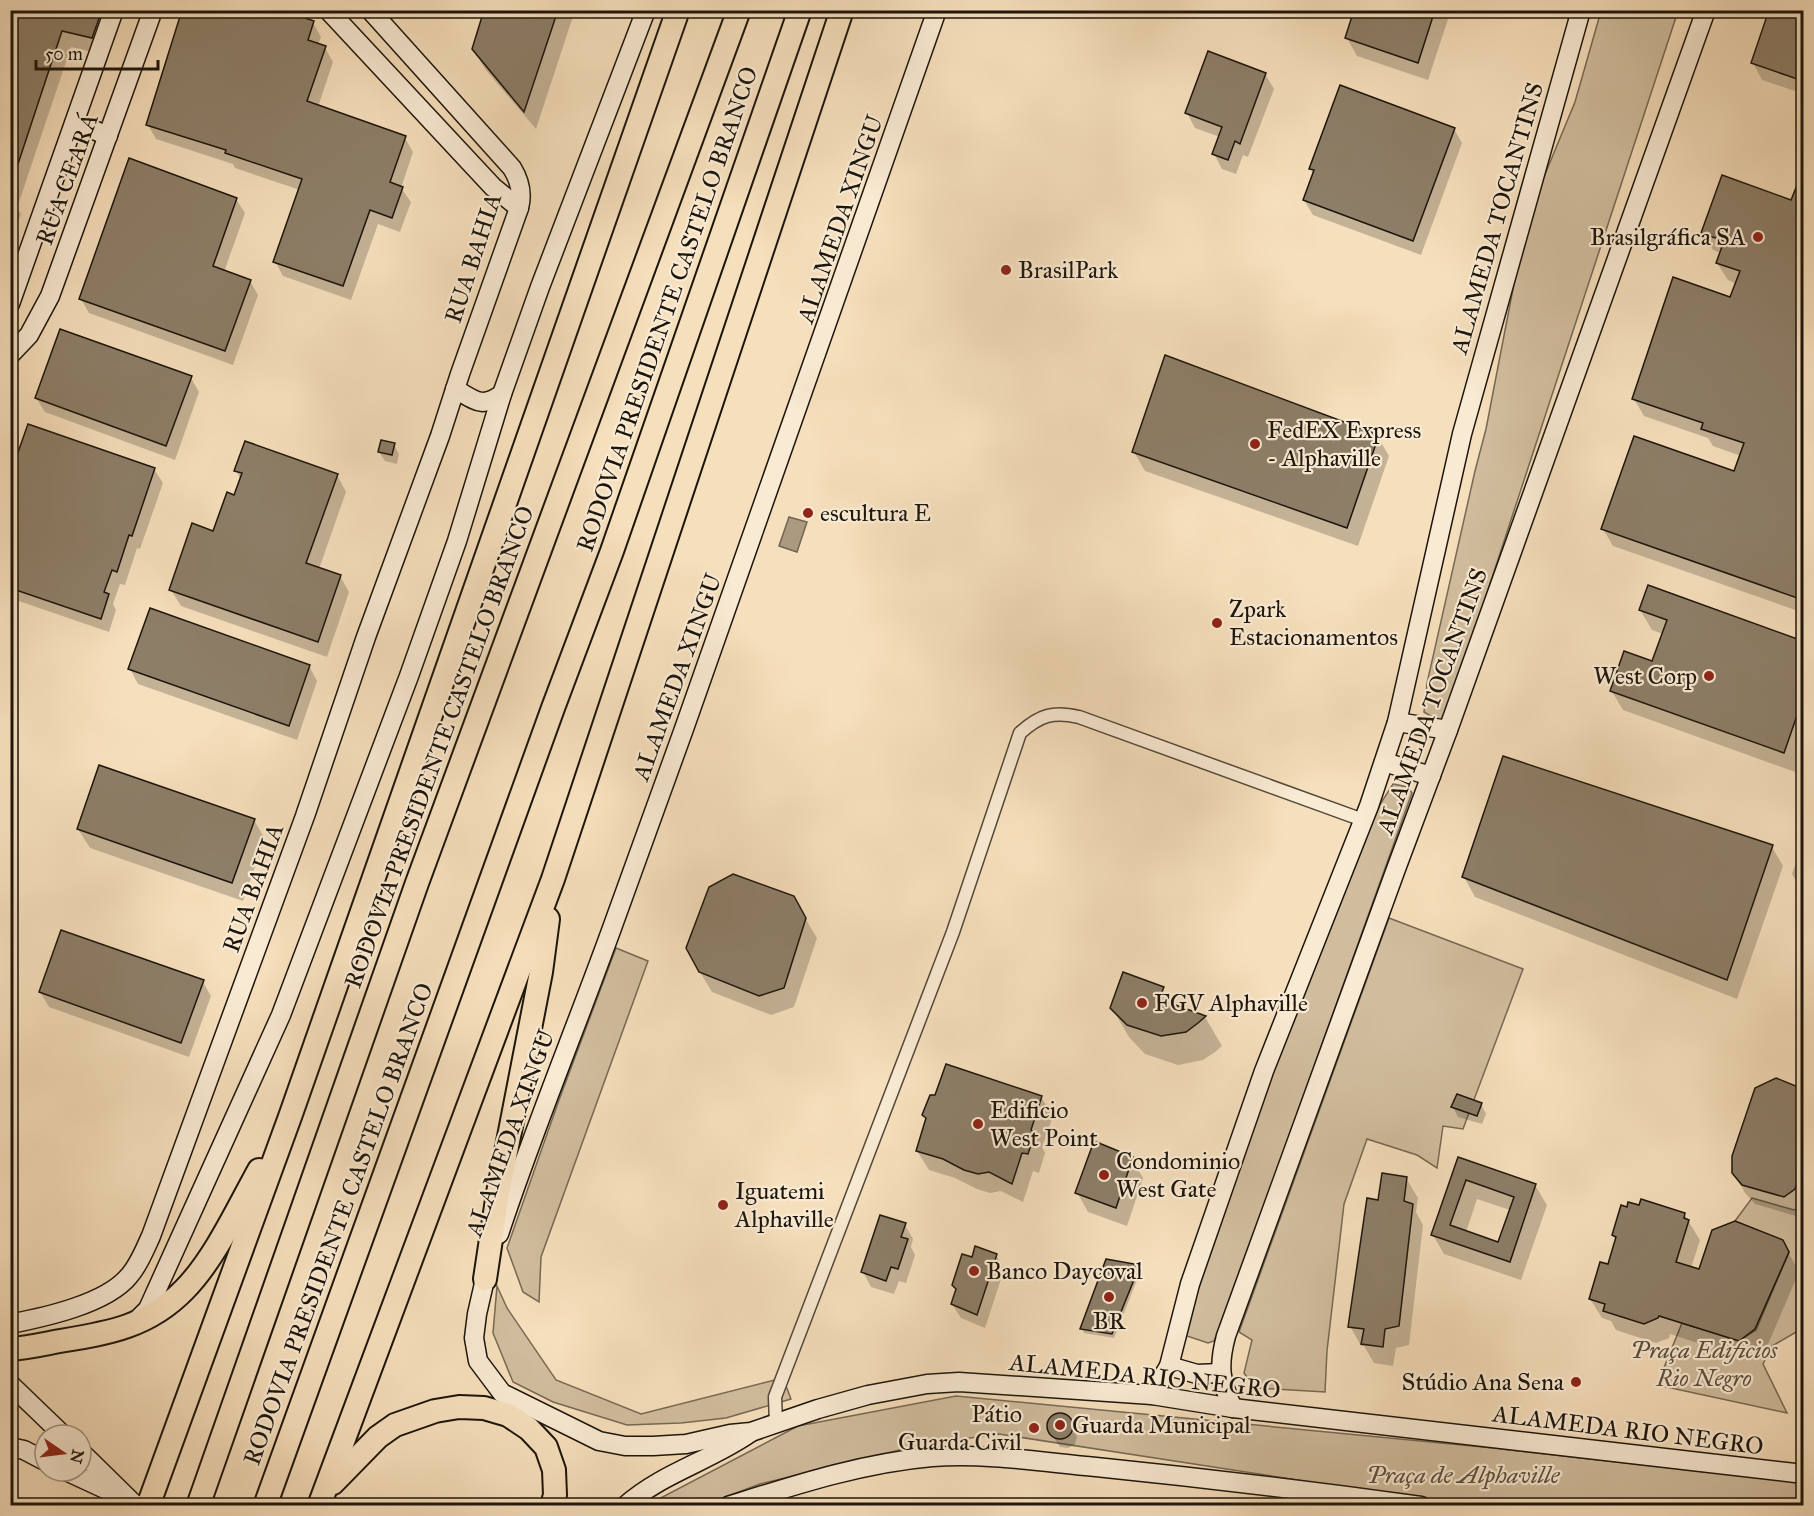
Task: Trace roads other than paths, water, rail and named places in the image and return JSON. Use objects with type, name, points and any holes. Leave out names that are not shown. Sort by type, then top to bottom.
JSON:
[{"type":"highway","name":"RODOVIA PRESIDENTE CASTELO BRANCO","points":[[140,1505],[161,1470],[291,1114],[678,10]]},
{"type":"highway","name":"RODOVIA PRESIDENTE CASTELO BRANCO","points":[[201,1497],[421,872],[739,10]]},
{"type":"highway","name":"RODOVIA PRESIDENTE CASTELO BRANCO","points":[[266,1504],[553,708],[612,551],[800,10]]},
{"type":"highway","points":[[322,1498],[553,879],[842,10]]},
{"type":"highway","points":[[485,1279],[498,1193],[541,972],[553,879]]},
{"type":"highway","points":[[10,1349],[111,1333],[132,1326],[164,1309],[185,1290],[204,1266],[291,1114]]},
{"type":"highway","points":[[322,1498],[365,1448],[395,1425],[435,1411],[459,1407],[484,1408],[508,1415],[529,1429],[546,1447],[554,1470],[555,1495],[552,1506]]},
{"type":"main road","name":"RUA CEARÁ","points":[[10,304],[114,10]]},
{"type":"main road","name":"RUA CEARÁ","points":[[10,355],[28,335],[50,296],[153,10]]},
{"type":"main road","points":[[328,10],[494,187],[519,208]]},
{"type":"main road","name":"RUA BAHIA","points":[[10,1324],[90,1302],[114,1289],[129,1277],[151,1236],[305,816],[366,637],[440,435],[454,389],[519,208],[520,188],[512,168],[370,10]]},
{"type":"main road","points":[[132,1326],[148,1309],[281,1015],[413,665],[457,541],[502,394],[540,287],[646,10]]},
{"type":"main road","name":"ALAMEDA XINGU","points":[[478,1361],[474,1338],[485,1279],[530,1143],[611,931],[817,358],[937,10]]},
{"type":"main road","name":"ALAMEDA TOCANTINS","points":[[1152,1395],[1169,1365],[1190,1284],[1264,1071],[1363,820],[1397,722],[1462,434],[1581,10]]},
{"type":"main road","name":"ALAMEDA TOCANTINS","points":[[1233,1408],[1220,1373],[1221,1354],[1226,1336],[1448,730],[1706,10]]},
{"type":"main road","points":[[75,122],[108,136]]},
{"type":"main road","points":[[494,187],[512,168]]},
{"type":"main road","points":[[454,389],[478,402],[490,402],[502,394]]},
{"type":"main road","points":[[1397,722],[1448,730]]},
{"type":"main road","points":[[1384,762],[1431,776]]},
{"type":"main road","name":"ALAMEDA RIO NEGRO","points":[[478,1361],[502,1394],[599,1441],[625,1446],[686,1444],[730,1434],[751,1432],[849,1400],[942,1382],[1152,1395],[1233,1408],[1803,1474]]},
{"type":"main road","points":[[1169,1365],[1197,1374],[1220,1373]]},
{"type":"main road","points":[[10,1384],[51,1423]]},
{"type":"main road","points":[[625,1506],[653,1485],[729,1447],[751,1432]]},
{"type":"main road","points":[[10,1447],[33,1455]]},
{"type":"main road","points":[[728,1506],[819,1478],[857,1469],[933,1457],[968,1456],[1012,1458],[1142,1472],[1421,1506]]},
{"type":"main road","points":[[93,1463],[140,1505]]},
{"type":"main road","points":[[92,1483],[140,1505]]},
{"type":"street","points":[[776,1423],[775,1397],[953,932],[1020,733],[1033,721],[1050,715],[1064,714],[1079,717],[1363,820]]},
{"type":"place","name":"Brasilgráfica SA","points":[[1758,237]]},
{"type":"place","name":"BrasilPark","points":[[1006,270]]},
{"type":"place","name":"FedEX Express - Alphaville","points":[[1255,444]]},
{"type":"place","name":"escultura E","points":[[808,513]]},
{"type":"place","name":"Zpark Estacionamentos","points":[[1217,623]]},
{"type":"place","name":"West Corp","points":[[1709,676]]},
{"type":"place","name":"FGV Alphaville","points":[[1142,1003]]},
{"type":"place","name":"Edificio West Point","points":[[978,1124]]},
{"type":"place","name":"Condominio West Gate","points":[[1104,1175]]},
{"type":"place","name":"Iguatemi Alphaville","points":[[723,1205]]},
{"type":"place","name":"Banco Daycoval","points":[[974,1271]]},
{"type":"place","name":"BR","points":[[1109,1297]]},
{"type":"place","name":"Stúdio Ana Sena","points":[[1576,1382]]},
{"type":"place","name":"Guarda Municipal","points":[[1060,1425]]},
{"type":"place","name":"Pátio Guarda Civil","points":[[1034,1428]]},
{"type":"park label","name":"Praça Edificios Rio Negro","points":[[1704,1364]]},
{"type":"park label","name":"Praça de Alphaville","points":[[1463,1475]]}]
